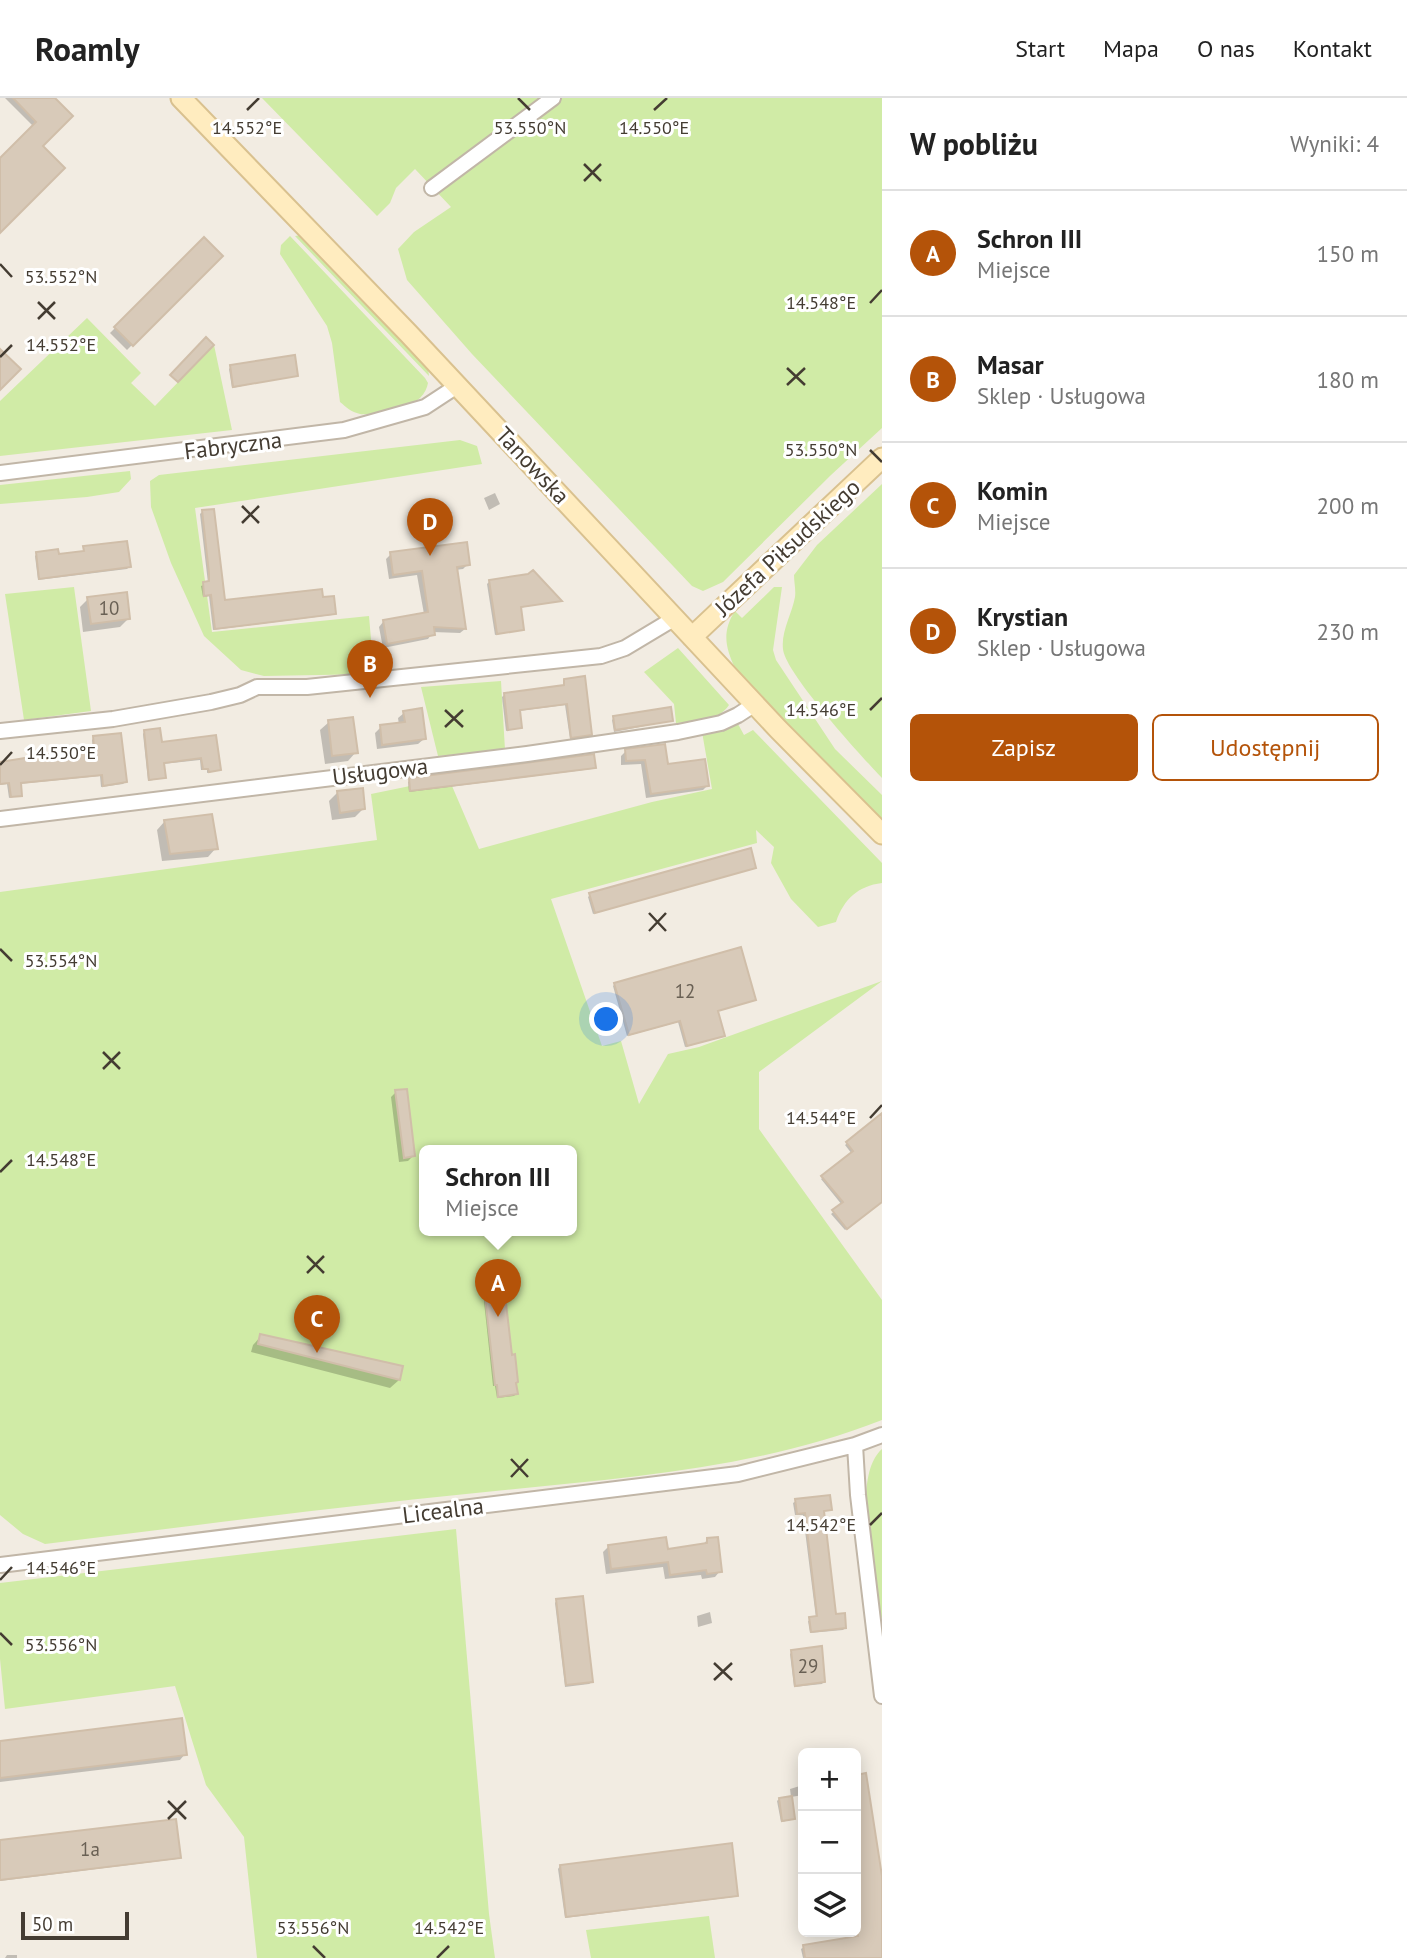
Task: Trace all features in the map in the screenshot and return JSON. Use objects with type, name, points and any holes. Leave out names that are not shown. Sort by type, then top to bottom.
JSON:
[{"type":"main road","name":"Tanowska","points":[[181,98],[457,386],[755,704],[882,834]]},
{"type":"main road","name":"Józefa Piłsudskiego","points":[[692,637],[882,458]]},
{"type":"street","points":[[432,188],[553,98]]},
{"type":"street","name":"Fabryczna","points":[[0,472],[344,430],[425,407],[457,386]]},
{"type":"street","points":[[0,731],[113,719],[240,695],[257,687],[307,687],[601,656],[625,648],[675,618]]},
{"type":"street","name":"Usługowa","points":[[0,819],[527,754],[678,732],[721,723],[755,704]]},
{"type":"street","name":"Licealna","points":[[0,1565],[738,1474],[855,1446],[882,1435]]},
{"type":"street","points":[[855,1446],[858,1495],[882,1696]]},
{"type":"green space","points":[[262,98],[882,98],[882,428],[723,582],[703,591],[692,586],[472,354],[407,280],[398,249],[414,232],[451,207],[415,169],[396,188],[390,203],[377,216]]},
{"type":"green space","points":[[302,235],[428,368],[429,376],[295,236]]},
{"type":"green space","points":[[290,236],[425,378],[428,385],[420,398],[400,407],[365,414],[354,412],[340,402],[327,326],[280,254],[281,245]]},
{"type":"green space","points":[[87,318],[141,373],[131,383],[155,406],[214,345],[232,430],[0,456],[0,401]]},
{"type":"green space","points":[[460,440],[477,446],[482,464],[195,508],[212,632],[369,616],[374,674],[264,676],[241,670],[204,636],[171,563],[151,507],[150,481],[159,475]]},
{"type":"green space","points":[[130,471],[131,479],[119,492],[0,504],[0,485]]},
{"type":"green space","points":[[882,484],[882,778],[810,695],[787,661],[783,642],[795,597],[794,575],[817,545]]},
{"type":"green space","points":[[74,587],[91,711],[24,720],[5,594]]},
{"type":"green space","points":[[774,587],[782,587],[773,650],[776,660],[835,749],[882,795],[882,825],[735,668],[726,639],[731,618],[735,611],[742,618]]},
{"type":"green space","points":[[678,648],[729,705],[719,715],[705,720],[676,723],[674,704],[644,672]]},
{"type":"green space","points":[[501,681],[505,750],[438,756],[421,687]]},
{"type":"green space","points":[[738,724],[744,735],[753,730],[882,863],[882,883],[866,887],[853,895],[836,922],[818,927],[791,899],[771,863],[774,847],[756,830],[757,843],[551,899],[602,1046],[621,1041],[639,1104],[668,1054],[699,1047],[882,981],[759,1072],[759,1129],[882,1300],[882,1420],[781,1451],[677,1471],[360,1505],[45,1544],[23,1534],[0,1515],[0,892],[377,840],[371,794],[410,786],[452,786],[479,849],[652,802],[712,789],[702,732]]},
{"type":"green space","points":[[882,1449],[882,1622],[867,1531],[866,1506],[867,1483],[872,1463]]},
{"type":"green space","points":[[456,1529],[495,1958],[257,1958],[244,1837],[206,1785],[175,1686],[5,1709],[0,1659],[0,1583]]},
{"type":"green space","points":[[709,1916],[715,1958],[591,1958],[586,1930]]},
{"type":"building","points":[[13,98],[55,98],[73,116],[43,146],[65,168],[0,233],[0,158],[36,122]]},
{"type":"building","points":[[204,237],[223,256],[133,346],[114,327]]},
{"type":"building","points":[[206,337],[214,345],[178,382],[170,375]]},
{"type":"building","points":[[0,349],[21,369],[0,390]]},
{"type":"building","points":[[295,355],[298,376],[233,387],[230,365]]},
{"type":"building","points":[[214,509],[225,600],[322,589],[323,597],[334,596],[336,614],[215,629],[211,595],[204,596],[203,582],[209,581],[209,573],[202,510]]},
{"type":"building","points":[[127,541],[131,567],[39,579],[36,552],[58,549],[59,554],[84,551],[83,546]]},
{"type":"building","points":[[467,542],[470,565],[457,567],[466,629],[434,627],[435,635],[387,644],[383,620],[428,612],[422,571],[393,575],[390,552]]},
{"type":"building","points":[[533,570],[562,601],[521,607],[524,630],[497,634],[489,580],[528,574]]},
{"type":"building","points":[[127,592],[130,619],[91,624],[87,597]]},
{"type":"building","points":[[585,676],[592,735],[571,738],[567,704],[520,710],[522,728],[508,730],[504,693],[564,685],[564,679]]},
{"type":"building","points":[[671,707],[673,721],[615,730],[613,716]]},
{"type":"building","points":[[422,708],[426,739],[382,745],[380,725],[405,722],[403,711]]},
{"type":"building","points":[[353,717],[358,753],[332,756],[328,720]]},
{"type":"building","points":[[160,728],[162,742],[216,735],[221,770],[209,772],[208,769],[203,769],[201,758],[164,763],[166,778],[149,780],[144,730]]},
{"type":"building","points":[[121,733],[127,782],[103,786],[102,775],[21,783],[22,796],[11,797],[9,783],[0,784],[0,762],[94,747],[93,736]]},
{"type":"building","points":[[665,744],[668,764],[705,759],[709,786],[651,794],[645,760],[626,761],[625,749]]},
{"type":"building","points":[[594,754],[596,768],[410,791],[409,778]]},
{"type":"building","points":[[363,788],[365,809],[340,813],[337,791]]},
{"type":"building","points":[[212,814],[218,849],[170,854],[164,820]]},
{"type":"building","points":[[751,848],[756,868],[595,913],[589,893]]},
{"type":"building","points":[[741,947],[756,1000],[718,1011],[725,1036],[687,1046],[680,1021],[629,1035],[614,983]]},
{"type":"building","points":[[407,1089],[415,1156],[404,1158],[395,1090]]},
{"type":"building","points":[[882,1113],[882,1202],[847,1229],[832,1210],[843,1202],[821,1176],[853,1151],[846,1142]]},
{"type":"building","points":[[503,1277],[512,1355],[515,1354],[518,1394],[498,1397],[483,1279]]},
{"type":"building","points":[[260,1334],[403,1366],[400,1380],[258,1344]]},
{"type":"building","points":[[830,1495],[832,1510],[824,1511],[836,1614],[845,1613],[846,1628],[811,1632],[809,1617],[817,1616],[805,1513],[797,1514],[795,1499]]},
{"type":"building","points":[[666,1537],[668,1549],[707,1543],[707,1538],[718,1537],[722,1572],[707,1574],[706,1570],[670,1575],[668,1562],[611,1569],[608,1545]]},
{"type":"building","points":[[583,1596],[593,1682],[566,1685],[556,1599]]},
{"type":"building","points":[[822,1646],[825,1682],[795,1686],[791,1650]]},
{"type":"building","points":[[182,1718],[187,1755],[0,1778],[0,1741]]},
{"type":"building","points":[[866,1773],[882,1876],[882,1958],[805,1958],[803,1945],[861,1937],[861,1774]]},
{"type":"building","points":[[792,1796],[795,1819],[782,1821],[779,1798]]},
{"type":"building","points":[[176,1819],[181,1858],[0,1880],[0,1840]]},
{"type":"building","points":[[732,1843],[738,1896],[566,1917],[560,1865]]},
{"type":"place","name":"Krystian","points":[[430,556]]},
{"type":"place","name":"Masar","points":[[370,698]]},
{"type":"place","name":"Schron III","points":[[498,1317]]},
{"type":"place","name":"Komin","points":[[317,1353]]}]
